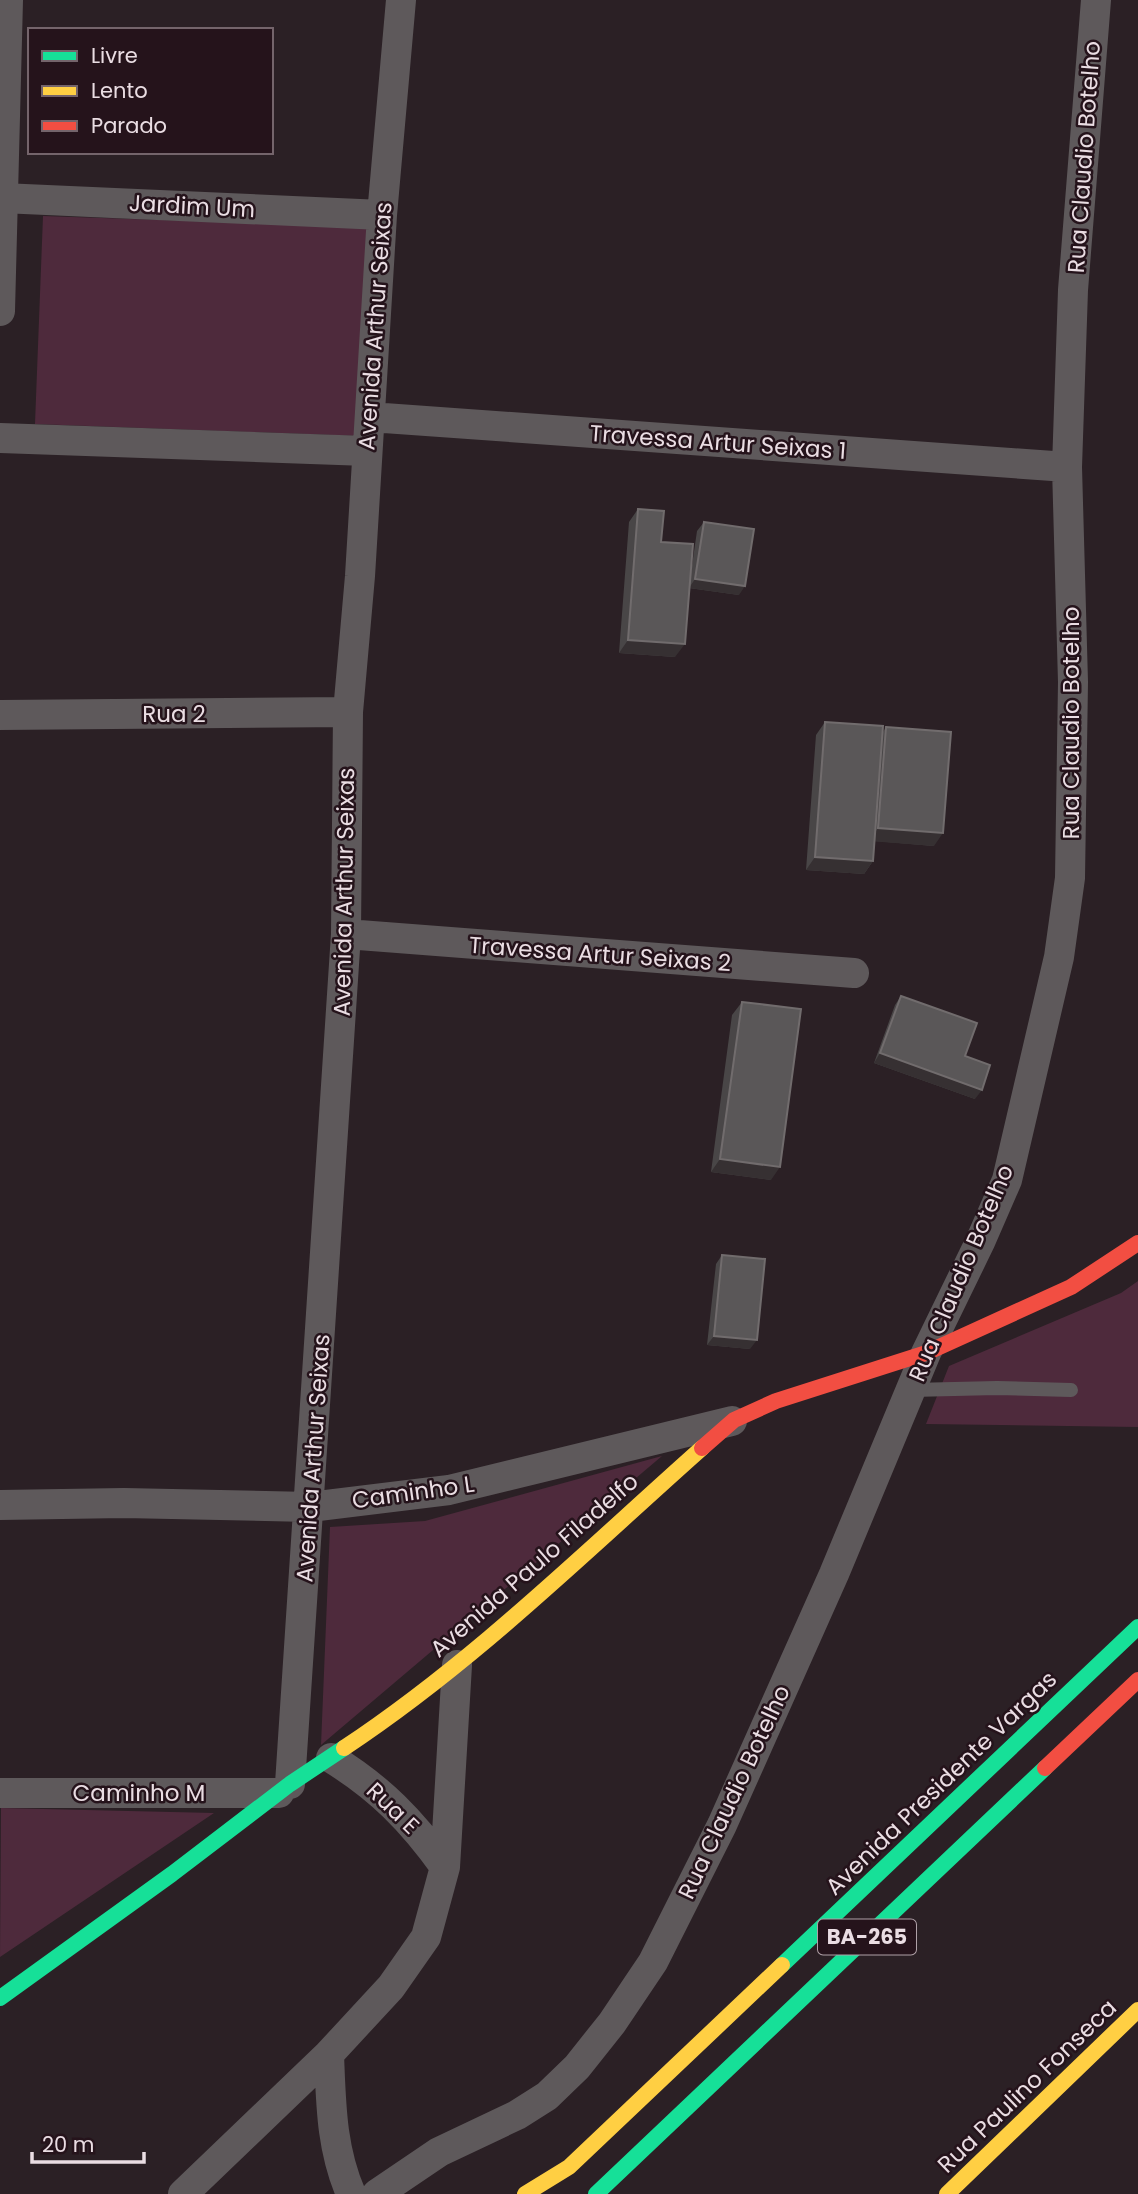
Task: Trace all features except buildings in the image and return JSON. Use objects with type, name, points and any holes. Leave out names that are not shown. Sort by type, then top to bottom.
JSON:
[{"type":"street","points":[[0,311],[8,0]]},
{"type":"street","name":"Avenida Arthur Seixas","points":[[285,1789],[310,1507],[346,934],[348,712],[360,576],[382,215],[401,0]]},
{"type":"street","name":"Rua Claudio Botelho","points":[[377,2194],[439,2152],[517,2115],[547,2096],[577,2067],[612,2023],[653,1962],[722,1825],[834,1574],[926,1353],[1007,1180],[1059,957],[1070,878],[1073,682],[1067,467],[1073,290],[1096,0]]},
{"type":"street","name":"Jardim Um","points":[[2,198],[382,215]]},
{"type":"street","name":"Travessa Artur Seixas 1","points":[[370,417],[1067,467]]},
{"type":"street","points":[[0,438],[367,451]]},
{"type":"street","name":"Rua 2","points":[[0,715],[348,712]]},
{"type":"street","name":"Travessa Artur Seixas 2","points":[[346,934],[854,973]]},
{"type":"street","name":"Avenida Paulo Filadelfo","points":[[0,1998],[457,1665],[734,1420],[776,1401],[926,1353],[1071,1287],[1138,1243]]},
{"type":"street","name":"Caminho L","points":[[0,1505],[124,1503],[310,1507],[449,1490],[734,1420]]},
{"type":"street","name":"Avenida Presidente Vargas","points":[[524,2194],[569,2168],[1138,1627]]},
{"type":"street","points":[[183,2194],[329,2054],[391,1987],[426,1937],[445,1867],[457,1665]]},
{"type":"street","name":"BA-265","points":[[596,2194],[1138,1680]]},
{"type":"street","name":"Rua E","points":[[331,1759],[381,1792],[412,1822],[445,1867]]},
{"type":"street","name":"Caminho M","points":[[0,1793],[285,1789]]},
{"type":"street","name":"Rua Paulino Fonseca","points":[[947,2194],[1138,2010]]},
{"type":"street","points":[[329,2054],[331,2127],[343,2176],[351,2194]]},
{"type":"lane","points":[[911,1390],[1072,1390]]},
{"type":"shaded area","points":[[43,216],[369,227],[360,436],[35,424]]},
{"type":"shaded area","points":[[1138,1281],[1138,1427],[926,1424],[949,1366],[1121,1293]]},
{"type":"shaded area","points":[[662,1456],[321,1745],[330,1527],[425,1521]]},
{"type":"shaded area","points":[[1,1808],[214,1813],[0,1957]]},
{"type":"traffic: fast","points":[[782,1965],[1138,1627]]},
{"type":"traffic: fast","points":[[0,1998],[172,1874],[290,1784],[344,1748]]},
{"type":"traffic: fast","points":[[596,2194],[1045,1768]]},
{"type":"traffic: slow","points":[[344,1748],[392,1715],[484,1642],[702,1448]]},
{"type":"traffic: slow","points":[[525,2194],[569,2167],[782,1965]]},
{"type":"traffic: slow","points":[[947,2194],[1138,2010]]},
{"type":"traffic: jam","points":[[702,1448],[734,1420],[776,1401],[926,1353],[1071,1287],[1138,1243]]},
{"type":"traffic: jam","points":[[1045,1768],[1138,1680]]}]
